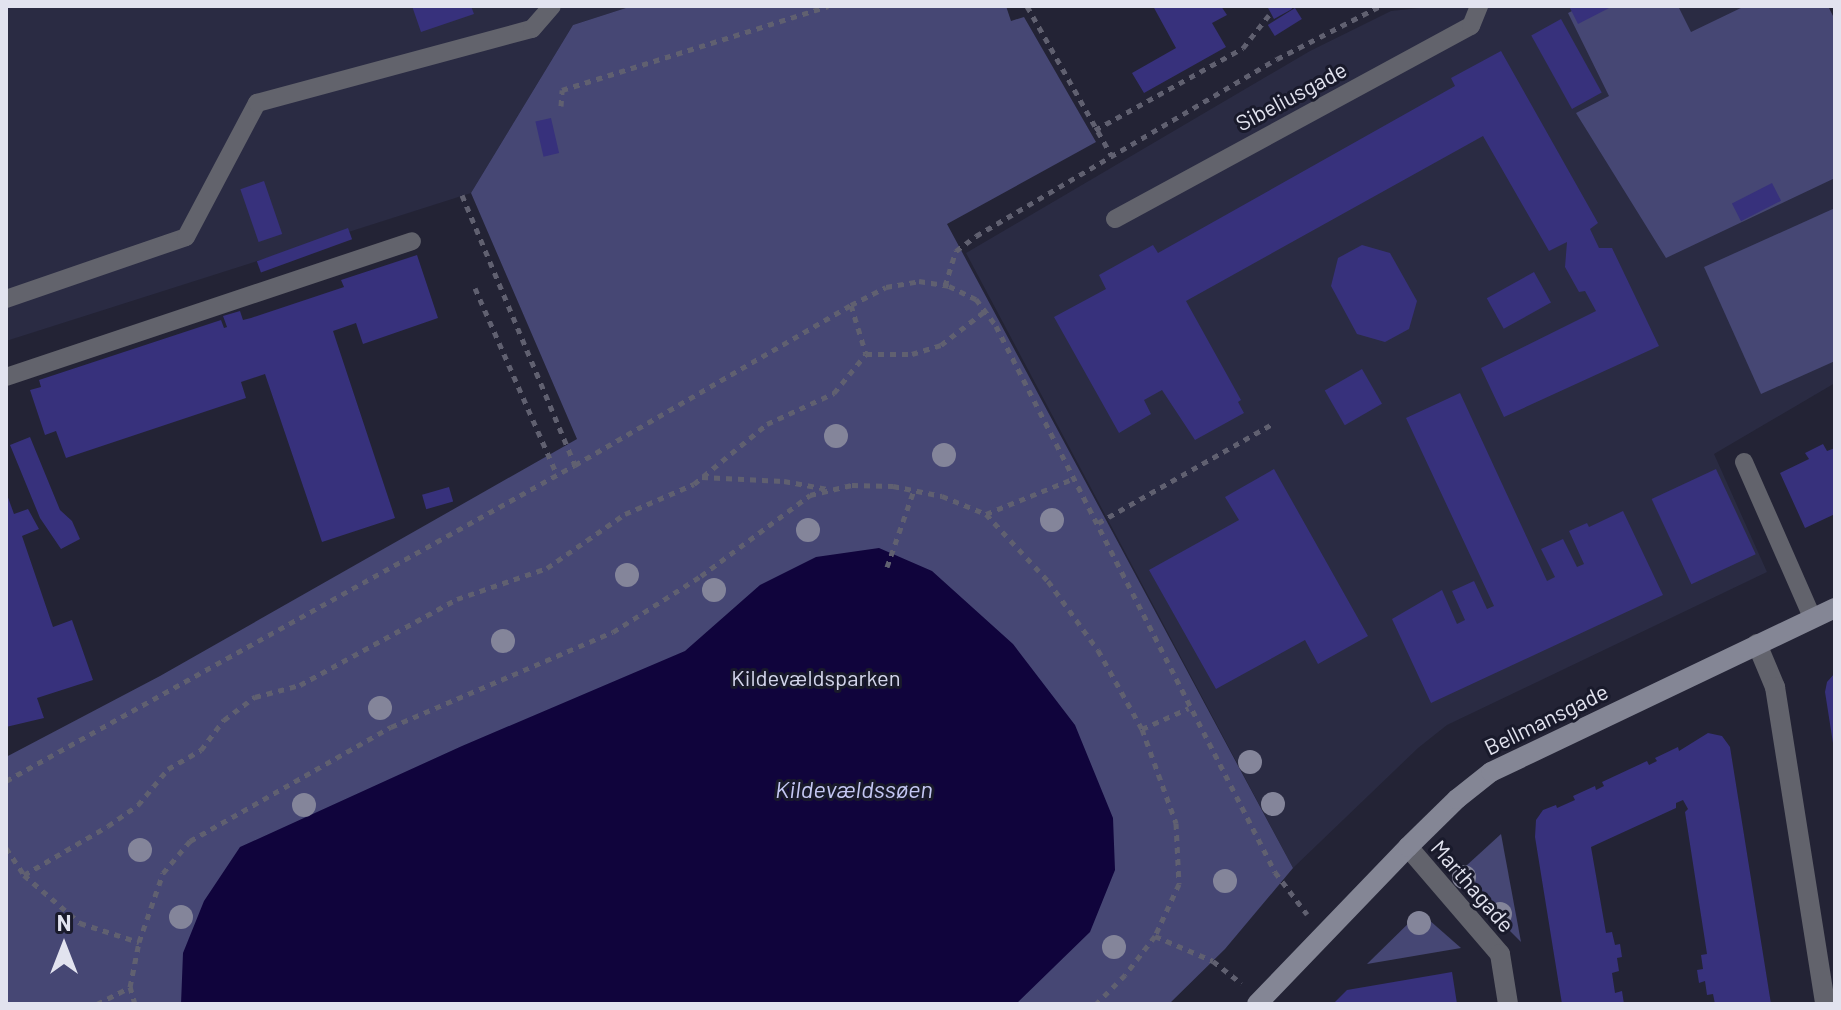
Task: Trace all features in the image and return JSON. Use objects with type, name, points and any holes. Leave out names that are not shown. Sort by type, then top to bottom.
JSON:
[{"type":"street","name":"Bellmansgade","points":[[1259,1002],[1408,847],[1457,799],[1491,772],[1835,608]]},
{"type":"street","points":[[1757,644],[1775,687],[1825,1004]]},
{"type":"street","name":"Marthagade","points":[[1408,847],[1500,954],[1508,1004]]},
{"type":"lane","points":[[6,299],[186,237],[257,103],[532,29],[552,6]]},
{"type":"lane","name":"Sibeliusgade","points":[[1115,219],[1471,26],[1479,6]]},
{"type":"lane","points":[[6,377],[412,241]]},
{"type":"lane","points":[[1744,462],[1813,619]]},
{"type":"path","points":[[561,106],[562,90],[828,6]]},
{"type":"path","points":[[1027,6],[1112,156]]},
{"type":"path","points":[[945,286],[956,251],[966,243],[1277,59],[1380,6]]},
{"type":"path","points":[[1095,130],[1243,48],[1269,15]]},
{"type":"path","points":[[462,195],[575,465]]},
{"type":"path","points":[[6,781],[575,465],[851,305],[886,287],[919,281],[945,286],[976,299],[996,326],[1275,872],[1322,934]]},
{"type":"path","points":[[475,288],[557,475]]},
{"type":"path","points":[[851,305],[866,354]]},
{"type":"path","points":[[866,354],[912,354],[941,345],[985,311]]},
{"type":"path","points":[[24,875],[138,805],[168,769],[201,750],[224,720],[255,697],[300,685],[457,599],[547,568],[625,514],[679,492],[702,477],[767,424],[834,393],[866,354]]},
{"type":"path","points":[[1098,523],[1274,423]]},
{"type":"path","points":[[702,477],[784,481],[832,490]]},
{"type":"path","points":[[986,514],[1075,478]]},
{"type":"path","points":[[135,1004],[130,987],[139,942],[163,873],[190,841],[391,727],[613,632],[701,576],[810,495],[852,485],[893,486],[942,496],[986,514],[1048,581],[1098,650],[1142,729],[1176,823],[1179,884],[1155,936],[1125,975],[1096,1004]]},
{"type":"path","points":[[887,567],[914,490]]},
{"type":"path","points":[[1142,729],[1189,708]]},
{"type":"path","points":[[6,848],[24,875],[80,923],[139,942]]},
{"type":"path","points":[[1155,936],[1213,961],[1259,1002]]},
{"type":"path","points":[[97,1004],[130,987]]},
{"type":"shaded area","points":[[6,6],[632,6],[573,25],[471,193],[6,341]]},
{"type":"shaded area","points":[[1438,6],[1828,6],[1835,20],[1835,383],[1714,454],[1767,572],[1447,725],[1418,748],[1293,868],[966,253],[1310,51],[1391,11]]},
{"type":"green space","name":"Kildevældsparken","points":[[632,6],[1006,6],[1011,21],[1024,17],[1096,142],[947,224],[1293,868],[1225,949],[1169,1004],[6,1004],[6,757],[160,676],[577,439],[471,193],[573,25]]},
{"type":"green space","points":[[1582,6],[1678,6],[1691,32],[1745,6],[1828,6],[1835,20],[1835,178],[1666,258],[1576,113],[1609,96],[1568,13]]},
{"type":"green space","points":[[1835,208],[1835,361],[1761,394],[1704,267]]},
{"type":"green space","points":[[1501,834],[1521,942],[1455,876]]},
{"type":"green space","points":[[1420,912],[1461,948],[1367,964]]},
{"type":"water","name":"Kildevældssøen","points":[[879,548],[932,571],[1013,644],[1075,725],[1113,818],[1115,870],[1090,932],[1016,1004],[181,1004],[183,953],[204,901],[240,847],[462,746],[685,651],[760,585],[816,557]]},
{"type":"building","points":[[412,6],[471,6],[474,14],[421,32]]},
{"type":"building","points":[[1153,6],[1221,6],[1227,15],[1212,23],[1226,47],[1144,93],[1132,73],[1176,48]]},
{"type":"building","points":[[1267,6],[1291,6],[1292,9],[1274,19]]},
{"type":"building","points":[[1569,6],[1613,6],[1578,24]]},
{"type":"building","points":[[1295,8],[1302,19],[1275,36],[1268,25]]},
{"type":"building","points":[[1561,19],[1602,92],[1572,109],[1531,35]]},
{"type":"building","points":[[1501,51],[1598,223],[1590,229],[1599,248],[1612,248],[1659,346],[1504,417],[1481,368],[1596,311],[1585,291],[1579,292],[1565,267],[1567,242],[1549,251],[1483,136],[1186,301],[1241,400],[1238,402],[1244,413],[1195,440],[1162,390],[1144,400],[1151,414],[1119,433],[1054,317],[1106,289],[1099,275],[1153,245],[1158,253],[1455,86],[1451,78]]},
{"type":"building","points":[[551,118],[559,153],[544,157],[535,122]]},
{"type":"building","points":[[264,181],[282,234],[259,242],[240,189]]},
{"type":"building","points":[[1772,183],[1781,201],[1741,221],[1732,203]]},
{"type":"building","points":[[348,228],[352,239],[261,272],[257,261]]},
{"type":"building","points":[[1362,245],[1390,253],[1417,301],[1409,329],[1385,342],[1357,334],[1331,286],[1338,258]]},
{"type":"building","points":[[417,255],[438,318],[363,344],[356,323],[333,331],[395,518],[322,542],[265,374],[241,382],[246,398],[66,458],[56,431],[45,435],[30,390],[41,387],[39,380],[221,320],[224,328],[227,327],[223,316],[240,311],[243,320],[251,318],[344,287],[341,280]]},
{"type":"building","points":[[1534,272],[1551,303],[1504,329],[1487,298]]},
{"type":"building","points":[[1362,369],[1382,404],[1345,425],[1325,390]]},
{"type":"building","points":[[1460,393],[1547,581],[1555,577],[1541,549],[1563,539],[1577,567],[1584,564],[1569,531],[1587,523],[1589,527],[1623,511],[1663,595],[1431,703],[1392,619],[1442,590],[1457,624],[1465,620],[1452,591],[1474,581],[1487,609],[1494,606],[1406,418]]},
{"type":"building","points":[[30,437],[60,510],[72,521],[80,539],[61,549],[40,518],[10,445]]},
{"type":"building","points":[[1823,444],[1827,451],[1835,448],[1835,514],[1805,528],[1780,473],[1809,459],[1805,453]]},
{"type":"building","points":[[1274,469],[1368,636],[1318,664],[1305,640],[1216,689],[1149,570],[1239,520],[1225,497]]},
{"type":"building","points":[[1716,469],[1756,554],[1691,584],[1652,499]]},
{"type":"building","points":[[449,487],[453,501],[426,509],[422,495]]},
{"type":"building","points":[[6,492],[14,514],[28,509],[39,529],[22,536],[53,627],[72,620],[93,680],[37,698],[44,718],[6,727]]},
{"type":"building","points":[[1835,673],[1833,743],[1825,692],[1827,682]]},
{"type":"building","points":[[1708,733],[1722,736],[1730,747],[1771,1004],[1715,1004],[1713,994],[1707,995],[1705,981],[1699,983],[1697,970],[1703,969],[1701,955],[1707,954],[1685,812],[1688,809],[1683,800],[1676,803],[1676,808],[1591,847],[1606,933],[1612,932],[1615,945],[1620,944],[1622,957],[1617,958],[1619,971],[1612,973],[1615,993],[1622,991],[1624,1004],[1562,1004],[1535,837],[1536,820],[1543,810],[1575,800],[1573,796],[1595,786],[1596,790],[1604,786],[1602,782],[1647,761],[1649,765],[1657,761],[1655,758],[1678,747],[1679,751]]},
{"type":"building","points":[[1452,972],[1457,1004],[1333,1004],[1347,990]]}]
